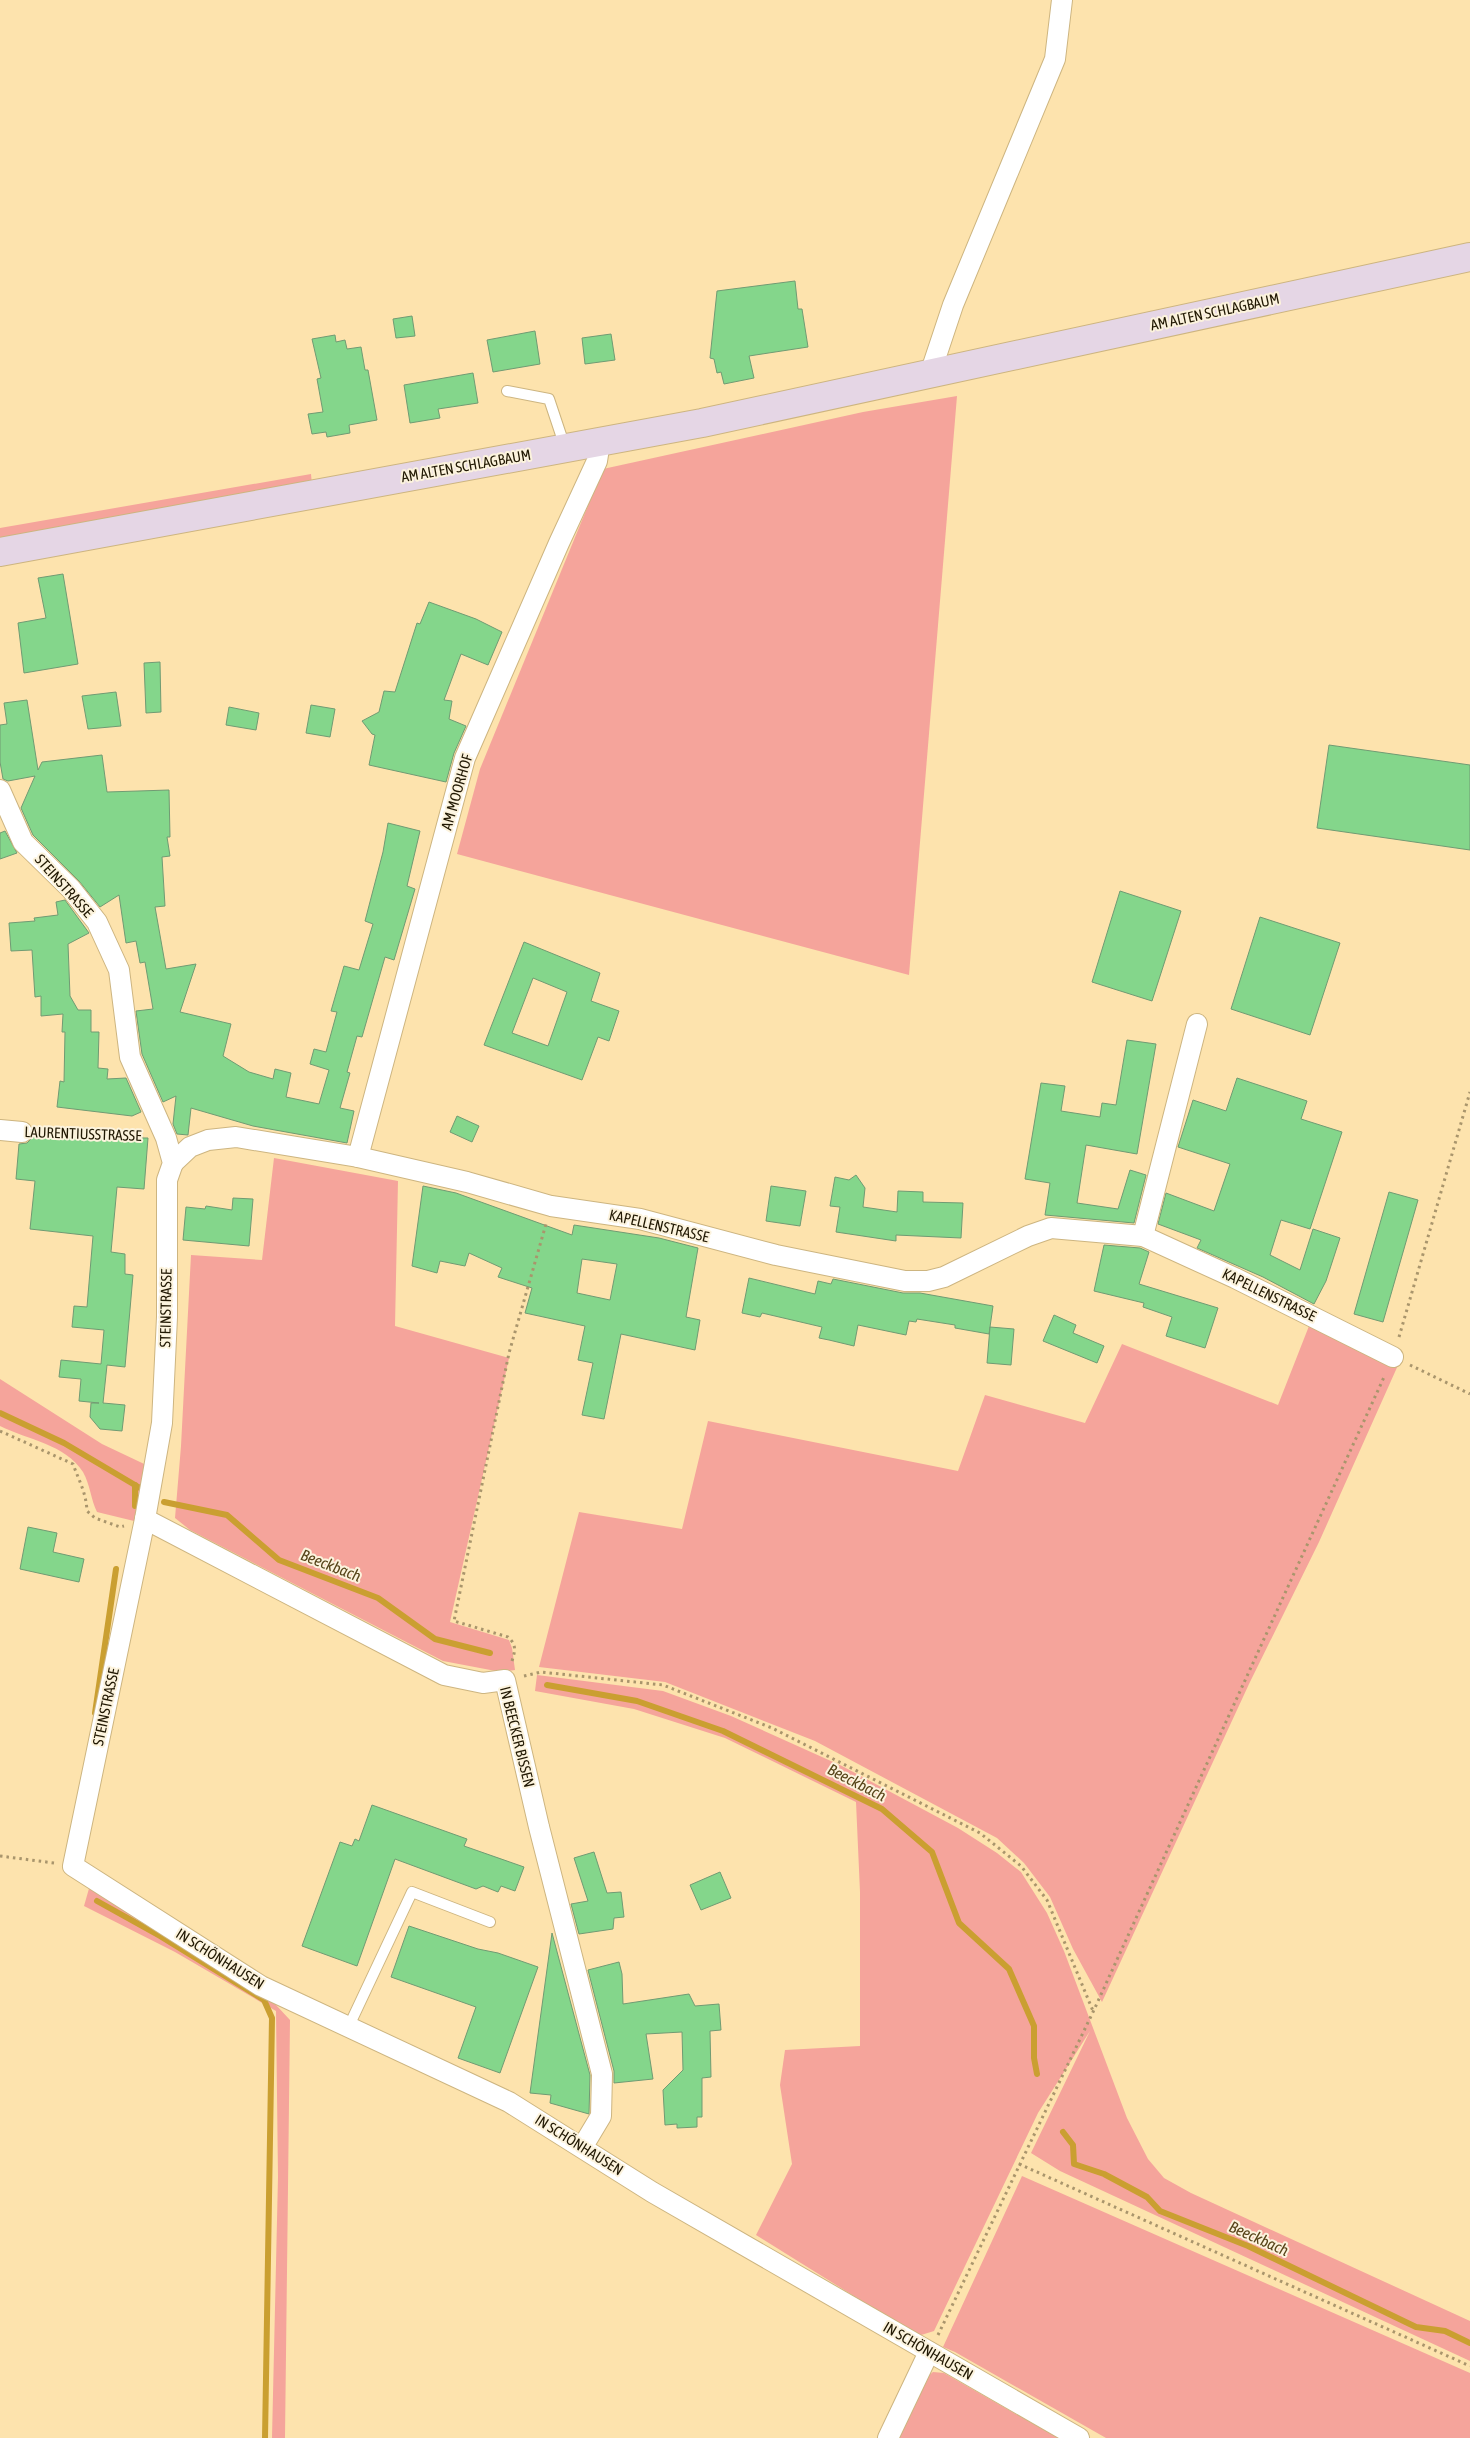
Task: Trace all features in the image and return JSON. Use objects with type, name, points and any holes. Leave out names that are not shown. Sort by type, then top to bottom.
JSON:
[{"type":"main road","name":"AM ALTEN SCHLAGBAUM","points":[[0,552],[171,519],[702,423],[1470,258]]},
{"type":"street","points":[[930,374],[953,305],[1055,59],[1062,0]]},
{"type":"street","name":"AM MOORHOF","points":[[358,1157],[465,758],[597,461],[600,442]]},
{"type":"street","name":"STEINSTRASSE","points":[[0,790],[23,842],[71,889],[97,922],[119,970],[130,1057],[166,1138],[173,1163],[167,1180],[167,1317],[162,1423],[145,1519],[73,1866]]},
{"type":"street","points":[[1144,1236],[1197,1024]]},
{"type":"street","name":"LAURENTIUSSTRASSE","points":[[0,1130],[22,1132]]},
{"type":"street","name":"KAPELLENSTRASSE","points":[[173,1163],[190,1147],[208,1140],[236,1137],[358,1157],[467,1182],[551,1206],[640,1219],[776,1255],[905,1281],[928,1281],[944,1277],[1028,1236],[1051,1228],[1144,1236],[1235,1278],[1394,1357]]},
{"type":"street","name":"IN BEECKER BISSEN","points":[[145,1519],[444,1675],[483,1683],[505,1680],[539,1827],[602,2074],[601,2116],[583,2146]]},
{"type":"street","name":"IN SCHÖNHAUSEN","points":[[73,1866],[261,1986],[509,2102],[583,2146],[652,2192],[1079,2438]]},
{"type":"street","points":[[888,2438],[929,2352]]},
{"type":"lane","points":[[507,391],[549,399],[566,448]]},
{"type":"lane","points":[[348,2028],[412,1892],[490,1922]]},
{"type":"path","points":[[929,2352],[1093,2012],[1394,1357],[1470,1092]]},
{"type":"path","name":"LAURENTIUSSTRASSE","points":[[22,1132],[166,1138]]},
{"type":"path","points":[[505,1680],[515,1649],[513,1642],[508,1637],[454,1621],[509,1353],[551,1206]]},
{"type":"path","points":[[1394,1357],[1470,1394]]},
{"type":"path","points":[[0,1431],[73,1464],[80,1484],[86,1491],[87,1511],[95,1518],[120,1527],[145,1519]]},
{"type":"path","points":[[505,1680],[541,1672],[663,1685],[772,1728],[980,1833],[1021,1866],[1047,1900],[1093,2012]]},
{"type":"path","points":[[0,1856],[73,1866]]},
{"type":"path","points":[[1020,2164],[1470,2366]]},
{"type":"shaded area","points":[[957,396],[909,975],[457,854],[480,769],[603,469],[863,412]]},
{"type":"shaded area","points":[[311,474],[312,485],[0,541],[0,528]]},
{"type":"shaded area","points":[[274,1158],[398,1181],[395,1326],[509,1358],[450,1622],[509,1640],[515,1670],[501,1672],[443,1661],[190,1530],[175,1518],[181,1446],[191,1255],[262,1260]]},
{"type":"shaded area","points":[[1309,1326],[1399,1363],[1319,1542],[1249,1684],[1102,2002],[1073,1949],[1050,1897],[1024,1863],[997,1838],[815,1741],[665,1682],[539,1667],[579,1512],[682,1529],[708,1421],[958,1471],[985,1395],[1085,1423],[1122,1344],[1278,1405]]},
{"type":"shaded area","points":[[0,1379],[102,1444],[159,1471],[153,1521],[134,1521],[97,1512],[83,1472],[66,1455],[45,1444],[0,1426]]},
{"type":"shaded area","points":[[537,1675],[663,1691],[731,1716],[842,1766],[958,1828],[997,1853],[1021,1872],[1047,1913],[1064,1951],[1127,2118],[1148,2159],[1164,2178],[1191,2193],[1470,2321],[1470,2361],[1060,2171],[1031,2153],[1090,2031],[1038,2113],[934,2331],[918,2336],[756,2235],[792,2164],[780,2085],[785,2050],[860,2046],[860,1892],[856,1802],[725,1738],[634,1709],[535,1691]]},
{"type":"shaded area","points":[[90,1885],[276,2005],[290,2020],[285,2438],[272,2438],[278,2177],[276,2011],[175,1952],[84,1906]]},
{"type":"shaded area","points":[[1022,2176],[1470,2373],[1470,2438],[1106,2438],[943,2347]]},
{"type":"shaded area","points":[[933,2372],[944,2373],[1058,2438],[896,2438],[923,2380]]},
{"type":"building","points":[[795,281],[798,309],[802,309],[808,347],[749,356],[754,378],[724,384],[721,372],[717,373],[714,359],[710,358],[717,291]]},
{"type":"building","points":[[412,316],[415,336],[396,338],[393,319]]},
{"type":"building","points":[[535,331],[540,364],[493,372],[487,340]]},
{"type":"building","points":[[611,334],[615,360],[585,364],[582,338]]},
{"type":"building","points":[[335,335],[336,342],[345,340],[347,349],[361,347],[365,370],[368,370],[377,420],[349,425],[350,433],[327,437],[326,432],[312,434],[308,414],[323,412],[317,379],[321,378],[312,339]]},
{"type":"building","points":[[473,373],[478,403],[438,409],[440,418],[410,423],[404,385]]},
{"type":"building","points":[[63,574],[78,664],[24,673],[18,623],[46,618],[38,578]]},
{"type":"building","points":[[429,602],[476,619],[502,632],[488,665],[461,654],[444,700],[452,701],[449,719],[466,726],[454,753],[446,782],[369,765],[375,735],[372,734],[362,721],[379,712],[384,691],[395,692],[417,623],[420,624]]},
{"type":"building","points":[[160,662],[161,712],[146,713],[144,663]]},
{"type":"building","points":[[116,692],[121,726],[88,729],[82,696]]},
{"type":"building","points":[[27,700],[38,770],[42,762],[102,755],[107,792],[169,790],[170,837],[167,837],[170,856],[162,857],[165,906],[155,907],[166,969],[196,964],[180,1012],[231,1024],[223,1056],[249,1072],[273,1079],[275,1069],[291,1073],[286,1097],[319,1104],[329,1070],[310,1064],[314,1049],[326,1052],[337,1012],[331,1011],[344,966],[359,970],[373,924],[365,921],[383,852],[388,823],[420,831],[407,886],[415,889],[394,960],[385,957],[362,1037],[357,1036],[347,1072],[350,1073],[340,1108],[354,1111],[347,1143],[253,1126],[191,1108],[188,1135],[177,1134],[173,1124],[176,1096],[163,1102],[142,1054],[136,1011],[153,1009],[145,962],[140,963],[136,941],[126,943],[119,895],[100,907],[79,881],[33,835],[21,808],[35,776],[8,781],[3,779],[0,762],[0,725],[7,724],[4,703]]},
{"type":"building","points":[[311,705],[335,709],[330,737],[306,733]]},
{"type":"building","points":[[229,707],[259,713],[256,730],[226,725]]},
{"type":"building","points":[[1329,745],[1470,765],[1470,850],[1317,828]]},
{"type":"building","points":[[5,831],[17,853],[0,859],[0,833]]},
{"type":"building","points":[[1120,891],[1181,911],[1152,1001],[1092,982]]},
{"type":"building","points":[[65,900],[89,933],[68,944],[70,996],[78,1010],[91,1010],[91,1032],[99,1032],[98,1068],[108,1069],[107,1079],[126,1078],[141,1112],[132,1116],[57,1107],[60,1081],[64,1082],[65,1032],[62,1032],[63,1014],[41,1016],[41,996],[35,997],[32,950],[11,951],[9,923],[35,921],[34,918],[58,915],[56,902]]},
{"type":"building","points":[[1260,917],[1340,943],[1310,1035],[1231,1009]]},
{"type":"building","points":[[524,942],[600,973],[591,1001],[619,1011],[609,1041],[598,1037],[582,1080],[484,1045]],"holes":[[[533,978],[567,992],[548,1046],[512,1033]]]},
{"type":"building","points":[[1127,1040],[1156,1044],[1137,1154],[1086,1145],[1077,1203],[1118,1209],[1130,1170],[1146,1175],[1134,1223],[1045,1215],[1050,1183],[1025,1179],[1041,1083],[1065,1086],[1061,1111],[1100,1117],[1102,1103],[1116,1105]]},
{"type":"building","points":[[1237,1078],[1307,1101],[1301,1119],[1342,1132],[1310,1229],[1281,1220],[1270,1255],[1300,1270],[1313,1229],[1340,1238],[1326,1281],[1314,1304],[1263,1277],[1197,1248],[1201,1240],[1158,1224],[1166,1193],[1214,1211],[1230,1164],[1178,1147],[1193,1100],[1226,1111]]},
{"type":"building","points":[[457,1116],[479,1126],[472,1142],[450,1132]]},
{"type":"building","points":[[33,1137],[148,1138],[144,1189],[117,1187],[111,1252],[125,1254],[125,1274],[133,1275],[125,1367],[107,1365],[103,1403],[125,1405],[122,1431],[100,1429],[90,1417],[91,1403],[99,1403],[79,1401],[81,1379],[59,1377],[61,1360],[101,1364],[104,1330],[72,1327],[74,1306],[87,1307],[93,1236],[30,1229],[35,1181],[16,1179],[19,1144],[27,1143]]},
{"type":"building","points":[[856,1175],[865,1188],[863,1207],[897,1212],[898,1191],[923,1192],[923,1202],[963,1203],[961,1238],[896,1235],[896,1241],[836,1232],[840,1207],[830,1206],[835,1177],[849,1180]]},
{"type":"building","points":[[423,1186],[456,1193],[572,1235],[574,1225],[659,1238],[698,1248],[686,1317],[700,1320],[695,1350],[621,1334],[604,1419],[582,1415],[593,1363],[578,1360],[585,1326],[525,1313],[532,1288],[498,1277],[502,1268],[469,1253],[465,1266],[440,1261],[437,1273],[412,1266]],"holes":[[[582,1259],[617,1264],[610,1300],[577,1293]]]},
{"type":"building","points":[[771,1186],[806,1191],[800,1226],[766,1221]]},
{"type":"building","points":[[1389,1192],[1418,1200],[1383,1322],[1354,1314]]},
{"type":"building","points":[[233,1198],[253,1199],[249,1246],[183,1240],[186,1207],[205,1209],[206,1206],[232,1210]]},
{"type":"building","points":[[1104,1245],[1140,1248],[1149,1252],[1139,1284],[1218,1308],[1205,1348],[1166,1336],[1172,1317],[1143,1307],[1144,1303],[1094,1291]]},
{"type":"building","points":[[749,1278],[815,1294],[818,1281],[831,1284],[833,1279],[903,1293],[920,1293],[993,1306],[989,1334],[955,1328],[955,1325],[917,1319],[916,1322],[909,1321],[906,1335],[858,1325],[854,1346],[819,1338],[822,1327],[762,1313],[760,1317],[742,1313]]},
{"type":"building","points":[[1054,1315],[1076,1325],[1073,1333],[1104,1346],[1097,1363],[1043,1341]]},
{"type":"building","points":[[990,1327],[1014,1329],[1011,1365],[987,1363]]},
{"type":"building","points":[[28,1527],[57,1533],[53,1552],[84,1559],[79,1582],[20,1569]]},
{"type":"building","points":[[372,1805],[467,1839],[464,1846],[524,1867],[515,1891],[501,1886],[498,1892],[483,1886],[476,1889],[395,1859],[357,1966],[302,1946],[340,1842],[352,1846],[355,1839],[359,1841]]},
{"type":"building","points":[[594,1852],[607,1893],[621,1892],[624,1917],[614,1918],[613,1929],[579,1934],[571,1904],[588,1901],[574,1858]]},
{"type":"building","points":[[720,1872],[731,1898],[701,1910],[690,1885]]},
{"type":"building","points":[[409,1926],[538,1967],[500,2073],[458,2058],[476,2007],[391,1977]]},
{"type":"building","points":[[552,1933],[590,2075],[589,2114],[550,2103],[551,2095],[530,2093]]},
{"type":"building","points":[[619,1962],[622,1974],[623,2004],[689,1994],[695,2006],[719,2004],[721,2030],[710,2031],[711,2077],[702,2078],[702,2117],[697,2117],[697,2127],[677,2128],[677,2124],[665,2125],[663,2090],[683,2070],[682,2032],[646,2034],[653,2079],[614,2083],[614,2071],[588,1970]]},
{"type":"waterway","name":"Beeckbach","points":[[0,1413],[64,1443],[140,1488]]},
{"type":"waterway","points":[[135,1485],[135,1506]]},
{"type":"waterway","name":"Beeckbach","points":[[164,1502],[227,1515],[279,1560],[378,1598],[435,1639],[490,1653]]},
{"type":"waterway","points":[[95,1713],[116,1569]]},
{"type":"waterway","name":"Beeckbach","points":[[547,1685],[637,1701],[723,1731],[882,1809],[932,1852],[959,1923],[1009,1969],[1034,2026],[1034,2058],[1037,2074]]},
{"type":"waterway","points":[[97,1901],[160,1936],[264,2000],[272,2018],[265,2438]]},
{"type":"waterway","name":"Beeckbach","points":[[1063,2132],[1073,2145],[1074,2164],[1104,2174],[1147,2197],[1160,2211],[1248,2246],[1416,2327],[1445,2331],[1470,2343]]}]
